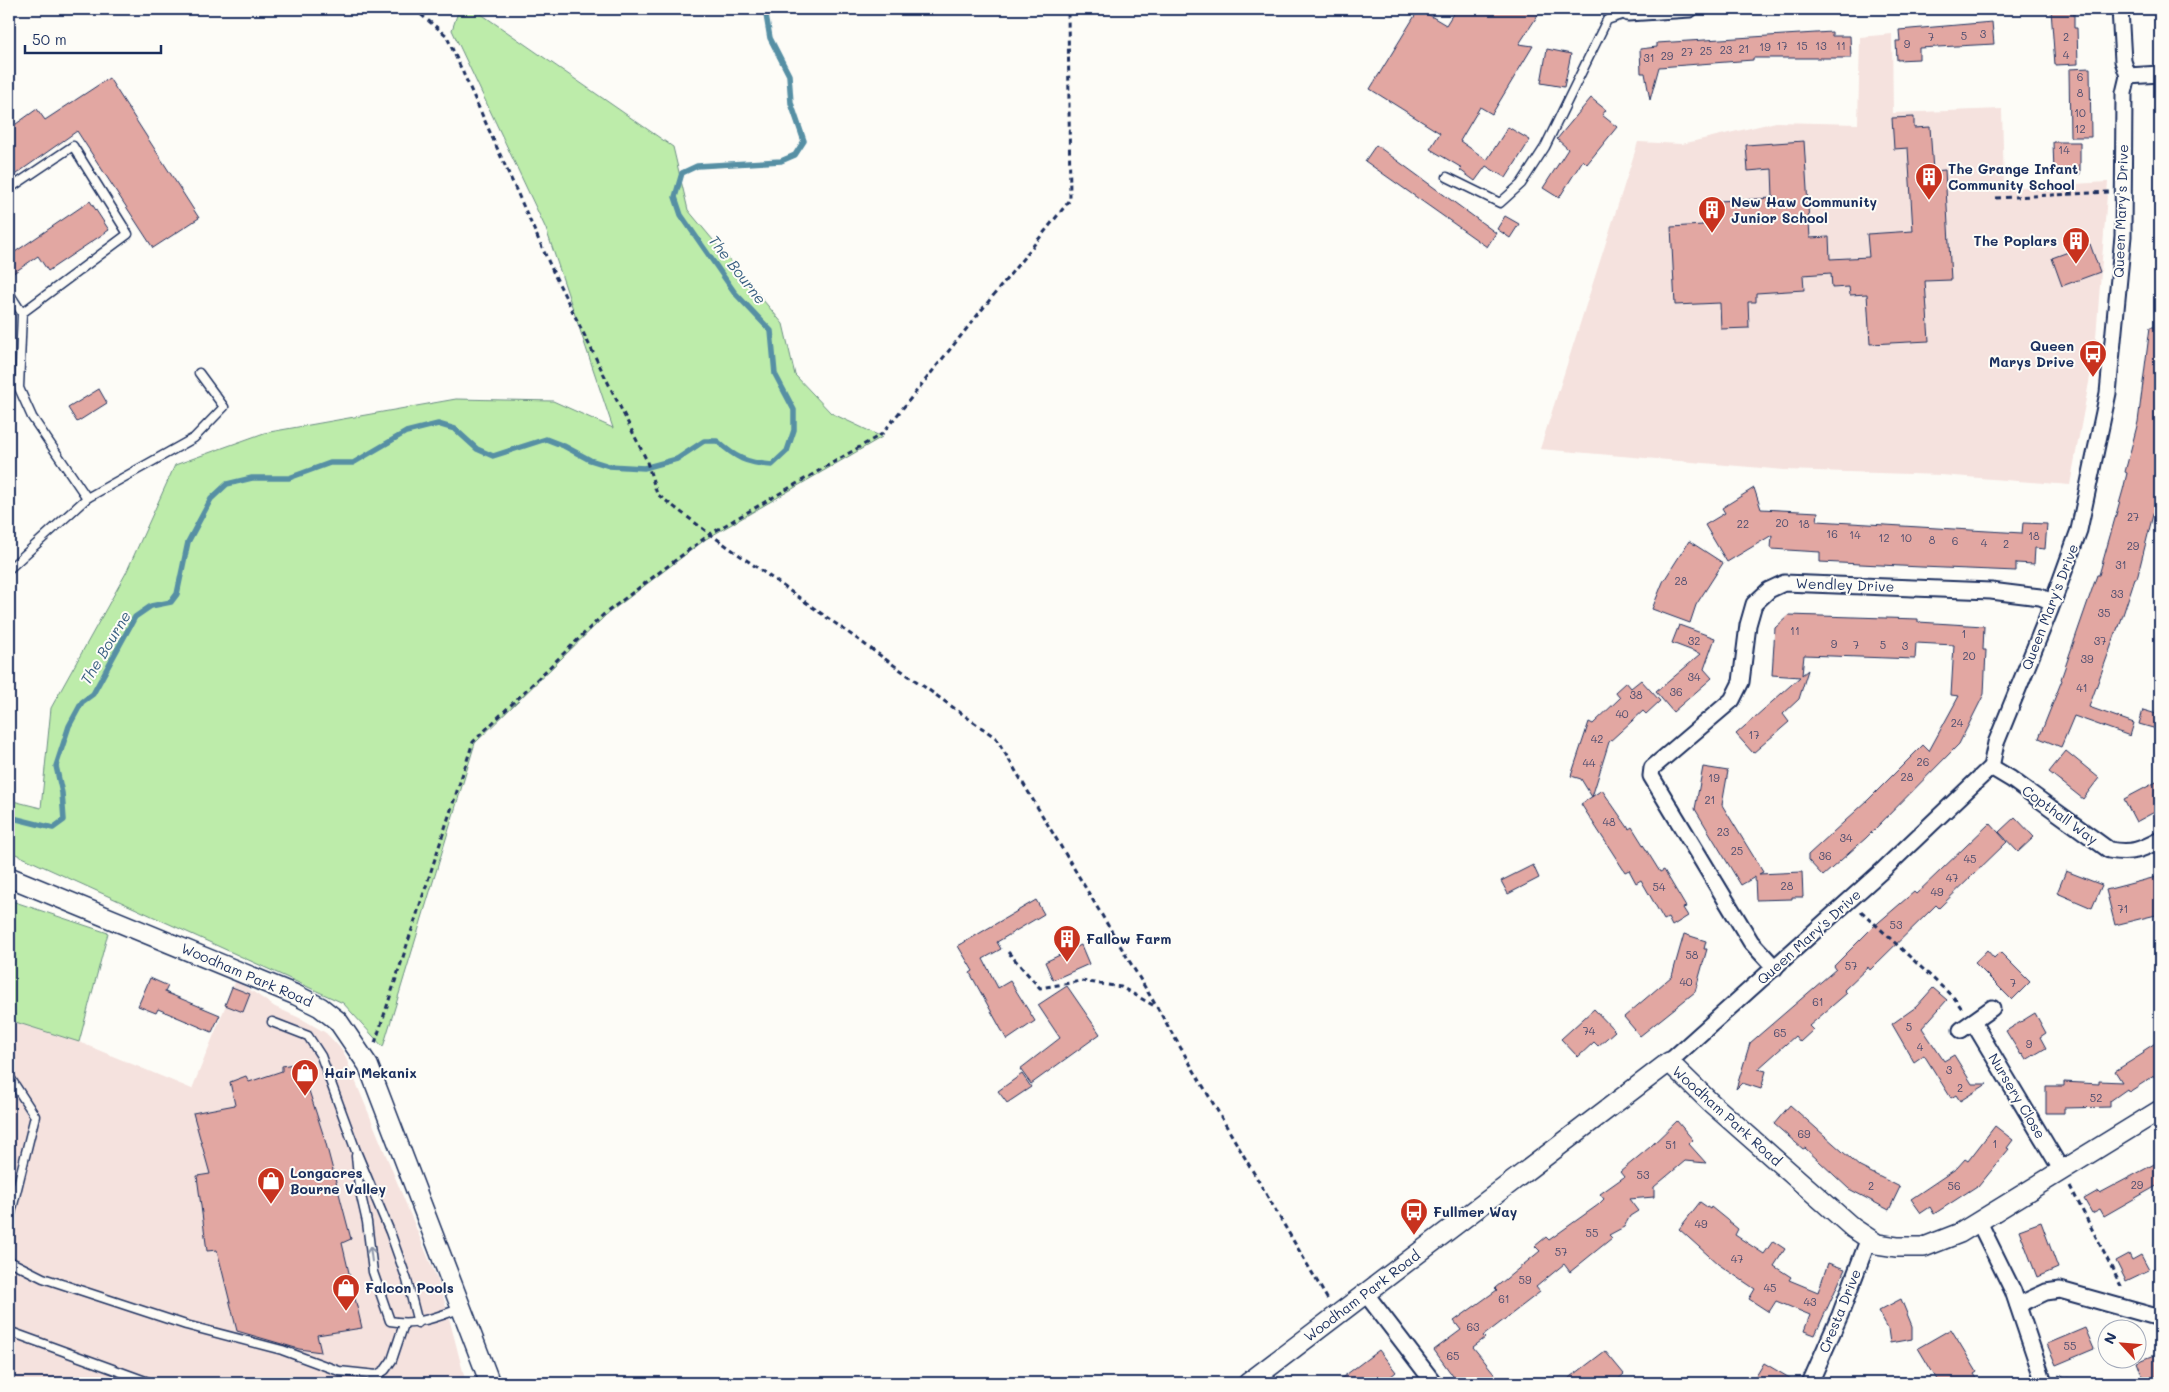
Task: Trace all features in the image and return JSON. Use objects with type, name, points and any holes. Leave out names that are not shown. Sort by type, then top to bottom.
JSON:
[{"type":"street","points":[[1628,13],[1690,9]]},
{"type":"street","name":"Queen Mary's Drive","points":[[1669,1062],[1850,900],[1957,802],[1992,767],[1996,743],[2053,602],[2079,530],[2108,393],[2122,236],[2124,93],[2128,76],[2123,61],[2120,9]]},
{"type":"street","points":[[2128,76],[2160,74]]},
{"type":"street","name":"Wendley Drive","points":[[1775,968],[1751,942],[1651,776],[1652,768],[1732,700],[1742,682],[1748,625],[1754,604],[1769,590],[1784,583],[1991,591],[2040,597],[2053,602]]},
{"type":"street","name":"Copthall Way","points":[[1992,767],[2109,850],[2123,852],[2142,850],[2160,840]]},
{"type":"street","name":"Woodham Park Road","points":[[9,877],[187,949],[320,1007],[338,1020],[368,1065],[490,1383]]},
{"type":"street","points":[[1967,1026],[1992,1008]]},
{"type":"street","name":"Nursery Close","points":[[1967,1026],[2062,1171]]},
{"type":"street","name":"Woodham Park Road","points":[[1248,1383],[1669,1062],[1710,1102],[1852,1228],[1877,1244],[1897,1248],[1924,1248],[1960,1233],[2160,1110]]},
{"type":"street","points":[[1979,1222],[2010,1282],[2044,1383]]},
{"type":"street","name":"Cresta Drive","points":[[1810,1383],[1840,1315],[1869,1238]]},
{"type":"street","points":[[2018,1305],[2046,1292],[2060,1290],[2160,1318]]},
{"type":"street","points":[[1366,1294],[1434,1383]]},
{"type":"lane","points":[[1447,177],[1500,203],[1521,184],[1545,147],[1607,20],[1628,13]]},
{"type":"lane","points":[[9,189],[72,146],[128,234],[22,313]]},
{"type":"lane","points":[[9,293],[22,313],[19,388],[32,417],[87,498]]},
{"type":"lane","points":[[9,569],[87,498],[194,438],[224,407],[199,373]]},
{"type":"lane","points":[[272,1022],[308,1036],[321,1056],[356,1151],[390,1232],[407,1280],[418,1323]]},
{"type":"lane","points":[[9,1076],[35,1116],[9,1221]]},
{"type":"lane","points":[[356,1151],[359,1187],[367,1222],[373,1272],[390,1320],[404,1324],[418,1323],[462,1308]]},
{"type":"lane","points":[[9,1261],[52,1281],[186,1325],[282,1350],[338,1371],[377,1375],[385,1370],[392,1360],[404,1324]]},
{"type":"lane","points":[[11,1332],[151,1383]]},
{"type":"path","points":[[414,9],[446,35],[555,276],[646,459],[657,494],[710,534],[996,738],[1338,1316]]},
{"type":"path","points":[[368,1065],[473,742],[602,615],[710,534],[882,434],[1070,200],[1068,9]]},
{"type":"path","points":[[1996,198],[2110,192]]},
{"type":"path","points":[[1850,900],[1874,925],[1954,999],[1967,1026]]},
{"type":"path","points":[[1008,952],[1040,988],[1081,981],[1121,987],[1158,1009]]},
{"type":"path","points":[[2062,1171],[2133,1310]]},
{"type":"shaded area","points":[[1892,34],[1893,113],[2002,109],[2004,188],[2108,182],[2095,350],[2070,485],[1941,475],[1785,470],[1540,449],[1638,142],[1682,144],[1776,122],[1858,124],[1860,37]]},
{"type":"shaded area","points":[[236,980],[275,1007],[302,1019],[326,1033],[343,1051],[442,1291],[466,1383],[9,1383],[9,1020],[79,1042],[192,1089]]},
{"type":"green space","points":[[459,9],[474,9],[673,147],[688,210],[783,324],[795,375],[831,413],[882,437],[706,539],[606,615],[475,743],[383,1047],[343,1003],[9,851],[9,800],[41,808],[51,708],[126,573],[175,465],[264,433],[456,399],[553,401],[613,428],[546,229],[452,30]]},
{"type":"green space","points":[[9,900],[108,933],[79,1042],[9,1020]]},
{"type":"building","points":[[1419,9],[1446,25],[1456,9],[1542,9],[1519,44],[1533,46],[1492,114],[1480,107],[1460,141],[1487,160],[1508,127],[1530,140],[1506,178],[1486,166],[1475,181],[1460,170],[1462,168],[1430,149],[1440,133],[1370,89]]},
{"type":"building","points":[[2074,9],[2074,28],[2077,28],[2078,64],[2055,65],[2051,10]]},
{"type":"building","points":[[1992,22],[1994,44],[1919,48],[1919,59],[1897,60],[1896,41],[1900,41],[1899,30]]},
{"type":"building","points":[[1832,32],[1832,36],[1850,36],[1851,58],[1753,58],[1753,60],[1659,67],[1650,100],[1645,73],[1641,73],[1640,49],[1657,47],[1657,43]]},
{"type":"building","points":[[1547,49],[1571,54],[1564,87],[1541,83]]},
{"type":"building","points":[[2090,68],[2091,137],[2070,137],[2069,69]]},
{"type":"building","points":[[109,78],[199,218],[153,248],[77,131],[9,179],[9,129],[37,109],[45,120]]},
{"type":"building","points":[[1591,98],[1606,110],[1602,115],[1617,127],[1587,164],[1583,160],[1559,198],[1543,188],[1568,149],[1557,139]]},
{"type":"building","points":[[1914,117],[1914,128],[1930,127],[1933,171],[1945,170],[1951,280],[1925,281],[1929,341],[1870,344],[1867,294],[1850,295],[1849,287],[1832,288],[1831,273],[1803,275],[1804,290],[1756,293],[1756,302],[1748,302],[1749,328],[1721,329],[1720,303],[1675,305],[1671,227],[1703,225],[1701,202],[1773,198],[1772,169],[1748,171],[1746,145],[1804,141],[1810,238],[1829,237],[1830,259],[1869,257],[1867,234],[1913,231],[1908,148],[1894,149],[1892,118]]},
{"type":"building","points":[[2053,142],[2080,142],[2080,174],[2054,174]]},
{"type":"building","points":[[1376,145],[1496,233],[1487,247],[1365,161]]},
{"type":"building","points":[[90,201],[109,230],[48,271],[38,256],[9,276],[9,256]]},
{"type":"building","points":[[1505,216],[1519,224],[1510,238],[1497,229]]},
{"type":"building","name":"The Poplars","points":[[2090,244],[2100,272],[2062,286],[2052,258]]},
{"type":"building","points":[[2150,327],[2160,327],[2160,487],[2137,578],[2135,578],[2089,707],[2134,723],[2130,736],[2074,716],[2061,747],[2039,738],[2062,680],[2097,575],[2099,575],[2123,490],[2127,473],[2125,472],[2138,422]]},
{"type":"building","points":[[99,389],[107,403],[77,422],[68,408]]},
{"type":"building","points":[[1754,488],[1761,509],[1818,512],[1817,521],[2022,533],[2023,523],[2047,524],[2045,549],[2035,548],[2034,564],[2016,563],[2016,571],[1820,562],[1820,552],[1771,549],[1772,535],[1727,562],[1705,525],[1725,513],[1722,508]]},
{"type":"building","points":[[1689,541],[1723,563],[1696,605],[1690,623],[1652,609],[1663,582]]},
{"type":"building","points":[[1789,615],[1918,619],[1918,622],[1984,626],[1983,650],[1986,650],[1984,694],[1959,744],[1866,838],[1823,876],[1808,860],[1808,855],[1868,800],[1923,745],[1929,751],[1959,696],[1951,695],[1954,645],[1916,643],[1915,659],[1804,655],[1802,675],[1808,670],[1799,699],[1783,714],[1789,722],[1753,753],[1736,734],[1800,677],[1772,675],[1775,628]]},
{"type":"building","points":[[1679,625],[1715,638],[1704,669],[1712,678],[1673,712],[1656,692],[1701,654],[1672,643]]},
{"type":"building","points":[[1641,680],[1660,701],[1646,714],[1643,711],[1609,742],[1592,797],[1581,779],[1571,776],[1589,722],[1593,724],[1620,698],[1615,692],[1626,682],[1631,688]]},
{"type":"building","points":[[2143,710],[2160,715],[2160,730],[2139,724]]},
{"type":"building","points":[[2066,751],[2099,778],[2083,799],[2049,772]]},
{"type":"building","points":[[1703,767],[1728,771],[1722,805],[1763,872],[1759,874],[1802,872],[1803,897],[1756,900],[1755,877],[1741,885],[1695,809]]},
{"type":"building","points":[[2160,780],[2160,809],[2136,822],[2124,799]]},
{"type":"building","points":[[1602,790],[1629,829],[1632,827],[1660,872],[1664,870],[1686,907],[1683,908],[1688,916],[1672,926],[1668,918],[1664,920],[1641,880],[1636,883],[1629,870],[1625,872],[1581,804]]},
{"type":"building","points":[[2015,817],[2034,837],[2018,852],[1999,832]]},
{"type":"building","points":[[1990,823],[2007,842],[1939,908],[1936,905],[1870,970],[1868,967],[1844,990],[1847,993],[1809,1026],[1813,1030],[1800,1042],[1795,1036],[1758,1069],[1766,1071],[1761,1089],[1742,1083],[1736,1089],[1750,1043],[1836,969],[1834,966],[1872,928],[1914,892],[1916,894]]},
{"type":"building","points":[[1533,865],[1539,878],[1508,894],[1501,881]]},
{"type":"building","points":[[2066,871],[2102,885],[2092,908],[2057,893]]},
{"type":"building","points":[[2160,876],[2160,914],[2115,925],[2106,890]]},
{"type":"building","points":[[1036,900],[1044,914],[997,942],[1001,949],[983,959],[998,988],[1010,981],[1035,1021],[1007,1040],[970,973],[973,971],[958,946]]},
{"type":"building","points":[[1684,934],[1706,941],[1704,949],[1707,949],[1695,992],[1640,1036],[1624,1017],[1672,976]]},
{"type":"building","name":"Fallow Farm","points":[[1081,945],[1089,964],[1053,980],[1045,962]]},
{"type":"building","points":[[1987,950],[1994,958],[2000,952],[2030,982],[2012,1000],[1975,963]]},
{"type":"building","points":[[150,978],[168,986],[165,992],[220,1015],[212,1032],[158,1009],[156,1013],[138,1006]]},
{"type":"building","points":[[1067,986],[1100,1034],[1031,1084],[1020,1069],[1060,1038],[1038,1005]]},
{"type":"building","points":[[232,987],[250,994],[243,1012],[225,1005]]},
{"type":"building","points":[[1933,988],[1947,1000],[1922,1028],[1944,1061],[1954,1055],[1972,1084],[1987,1084],[1960,1101],[1956,1095],[1951,1098],[1924,1055],[1914,1062],[1892,1024],[1916,1007]]},
{"type":"building","points":[[1594,1009],[1615,1031],[1598,1046],[1594,1042],[1578,1057],[1561,1039]]},
{"type":"building","points":[[2035,1013],[2046,1033],[2040,1037],[2046,1048],[2026,1060],[2006,1031]]},
{"type":"building","points":[[2160,1040],[2160,1078],[2157,1074],[2129,1092],[2127,1089],[2110,1101],[2110,1107],[2064,1108],[2064,1113],[2046,1113],[2046,1086],[2064,1086],[2064,1082],[2099,1084],[2099,1081],[2122,1082],[2115,1071],[2144,1053],[2143,1051]]},
{"type":"building","name":"Longacres Bourne Valley","points":[[300,1063],[325,1140],[351,1239],[342,1243],[362,1328],[317,1335],[321,1352],[299,1349],[237,1331],[217,1250],[207,1251],[197,1176],[210,1174],[193,1113],[235,1105],[230,1082],[246,1076],[249,1082],[282,1071],[282,1066]]},
{"type":"building","points":[[1022,1074],[1031,1087],[1007,1103],[998,1091]]},
{"type":"building","points":[[1790,1105],[1860,1167],[1900,1187],[1889,1210],[1849,1189],[1805,1148],[1803,1149],[1774,1124]]},
{"type":"building","points":[[1677,1121],[1693,1140],[1689,1144],[1706,1163],[1685,1161],[1654,1187],[1654,1197],[1629,1199],[1638,1211],[1630,1216],[1624,1227],[1609,1235],[1612,1238],[1570,1272],[1564,1264],[1536,1287],[1540,1292],[1483,1336],[1485,1338],[1473,1347],[1502,1383],[1458,1383],[1434,1350],[1461,1330],[1454,1321],[1497,1290],[1495,1288],[1540,1251],[1535,1246],[1546,1237],[1549,1240],[1598,1205],[1604,1199],[1600,1194],[1624,1177],[1620,1172]]},
{"type":"building","points":[[1995,1126],[2013,1140],[2007,1148],[2009,1149],[1978,1187],[1934,1214],[1930,1207],[1921,1213],[1911,1199],[1957,1168],[1965,1159],[1968,1161]]},
{"type":"building","points":[[2160,1161],[2160,1184],[2104,1216],[2100,1209],[2092,1213],[2084,1199],[2098,1191],[2100,1193]]},
{"type":"building","points":[[1700,1202],[1710,1209],[1711,1207],[1738,1229],[1735,1235],[1764,1254],[1773,1241],[1785,1249],[1774,1266],[1791,1277],[1789,1280],[1818,1292],[1828,1263],[1845,1269],[1815,1335],[1804,1331],[1810,1315],[1776,1301],[1769,1312],[1749,1299],[1755,1289],[1718,1264],[1679,1229]]},
{"type":"building","points":[[2041,1222],[2058,1268],[2037,1277],[2019,1230]]},
{"type":"building","points":[[2129,1254],[2132,1260],[2141,1255],[2149,1270],[2126,1281],[2116,1261]]},
{"type":"building","points":[[1901,1299],[1912,1326],[1912,1339],[1890,1343],[1888,1329],[1878,1311]]},
{"type":"building","points":[[2085,1328],[2094,1349],[2056,1365],[2047,1344]]},
{"type":"building","points":[[1951,1329],[1977,1372],[1974,1374],[1980,1383],[1939,1383],[1918,1348]]},
{"type":"building","points":[[1379,1350],[1396,1372],[1383,1383],[1335,1383]]},
{"type":"building","points":[[1605,1351],[1624,1374],[1614,1383],[1563,1383]]},
{"type":"building","points":[[2160,1353],[2160,1377],[2145,1383],[2140,1370],[2146,1370],[2146,1358]]},
{"type":"building","points":[[1764,1363],[1798,1383],[1752,1383]]},
{"type":"waterway","name":"The Bourne","points":[[9,817],[53,828],[64,820],[62,793],[56,766],[69,726],[82,702],[93,694],[135,617],[151,606],[171,602],[177,594],[188,542],[211,499],[227,484],[252,478],[289,478],[330,463],[353,463],[406,432],[438,424],[455,429],[477,449],[493,456],[546,439],[590,460],[609,466],[644,468],[677,459],[704,441],[717,441],[742,459],[763,464],[772,465],[787,451],[794,430],[794,410],[775,374],[771,331],[735,293],[681,215],[675,197],[682,173],[697,166],[781,161],[795,155],[804,141],[791,103],[789,75],[770,38],[765,9]]},
{"type":"place","name":"The Grange Infant Community School","points":[[1929,201]]},
{"type":"place","name":"New Haw Community Junior School","points":[[1712,234]]},
{"type":"place","name":"The Poplars","points":[[2076,265]]},
{"type":"place","name":"Queen Marys Drive","points":[[2093,378]]},
{"type":"place","name":"Fallow Farm","points":[[1067,963]]},
{"type":"place","name":"Hair Mekanix","points":[[305,1097]]},
{"type":"place","name":"Longacres Bourne Valley","points":[[271,1205]]},
{"type":"place","name":"Fullmer Way","points":[[1414,1236]]},
{"type":"place","name":"Falcon Pools","points":[[346,1312]]}]
